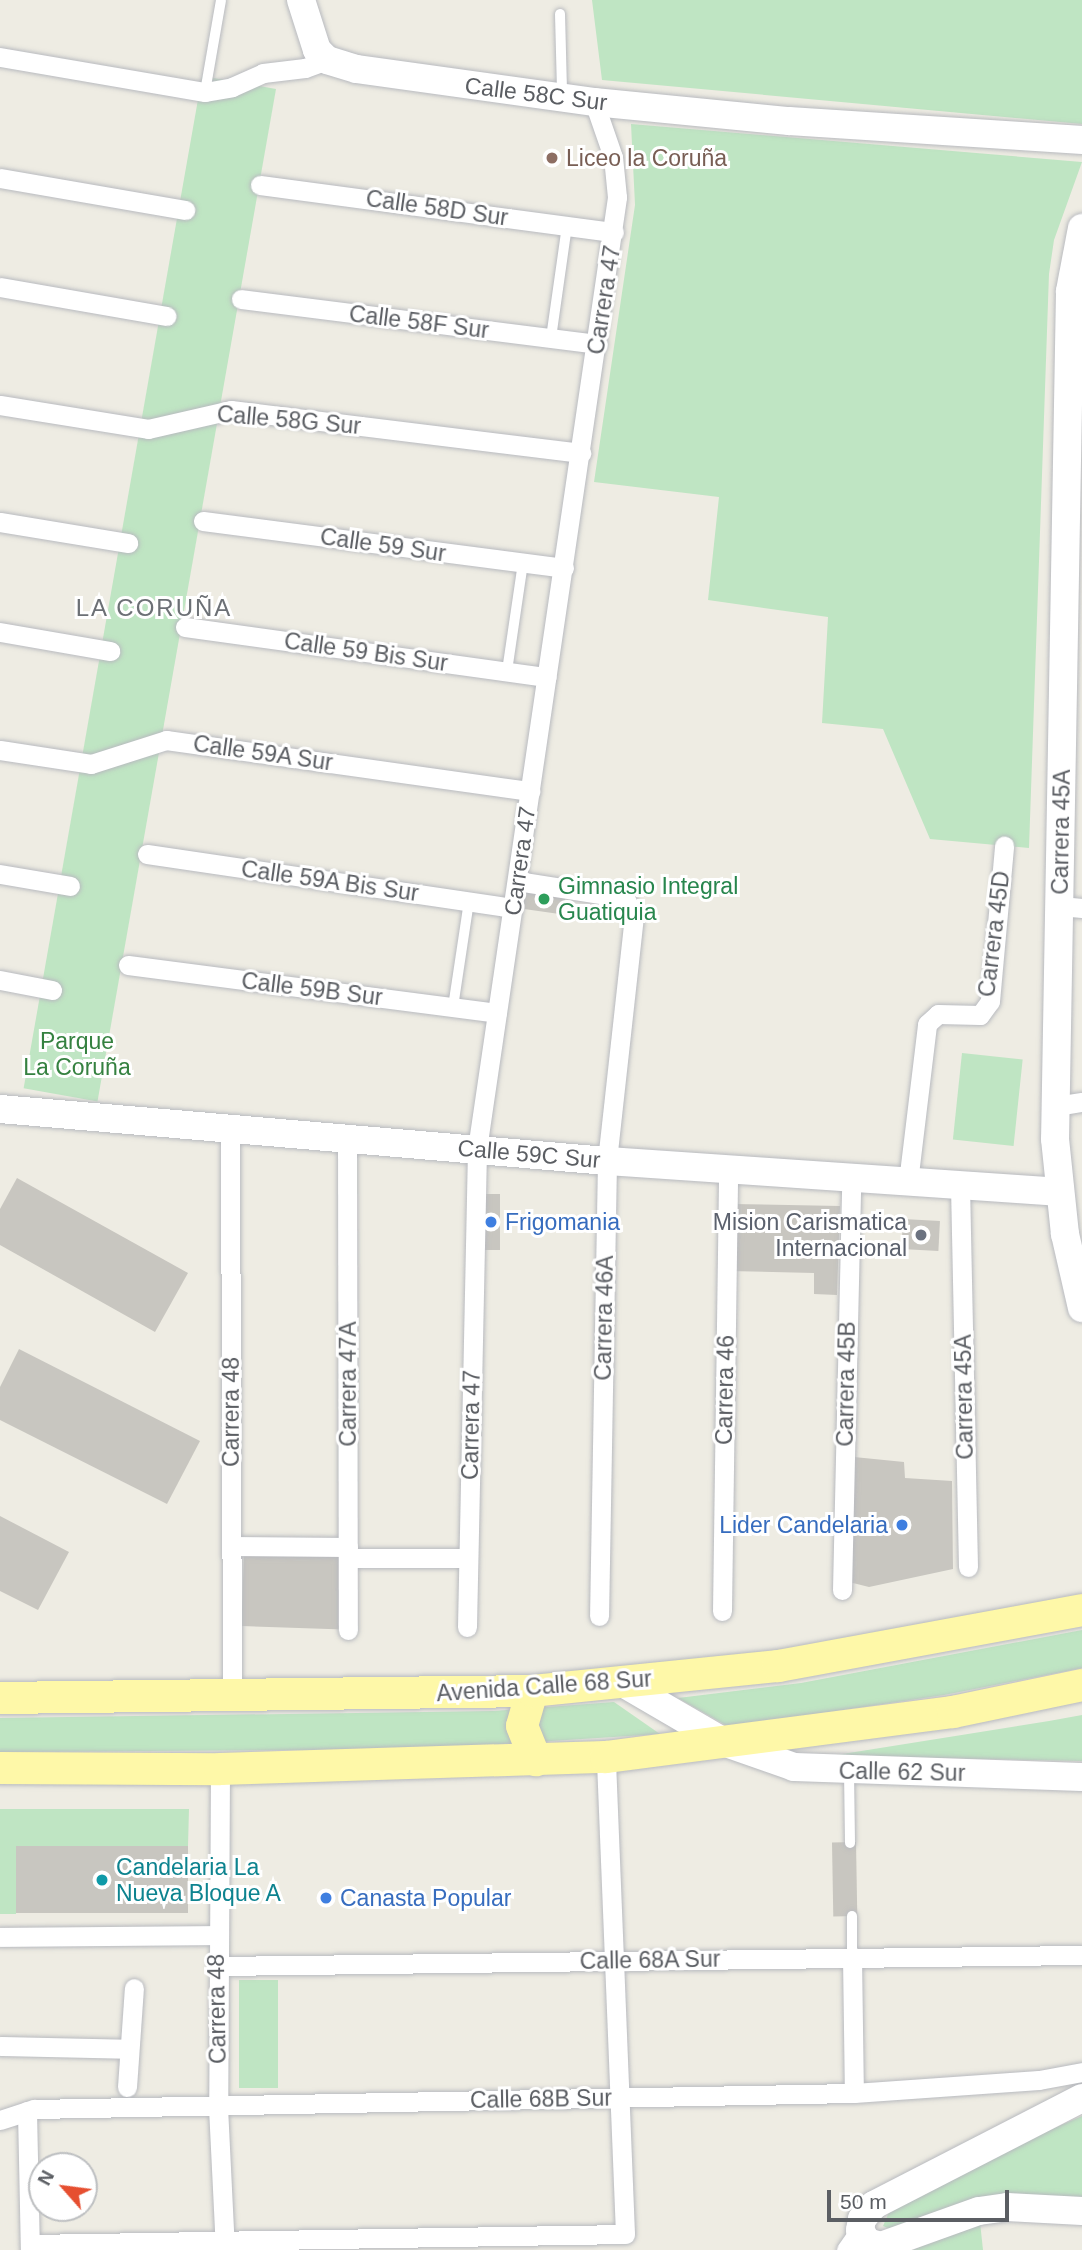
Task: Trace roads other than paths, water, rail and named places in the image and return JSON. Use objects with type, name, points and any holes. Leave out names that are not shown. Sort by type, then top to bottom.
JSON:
[{"type":"main road","name":"Avenida Calle 68 Sur","points":[[0,1698],[532,1691],[778,1666],[1082,1610]]},
{"type":"main road","points":[[0,1768],[220,1769],[606,1757],[726,1744],[953,1712],[1082,1685]]},
{"type":"main road","points":[[532,1691],[522,1726],[536,1760]]},
{"type":"street","points":[[301,0],[312,40],[327,60]]},
{"type":"street","name":"Calle 58C Sur","points":[[0,57],[205,92],[232,87],[263,73],[305,68],[327,60],[396,75],[594,102],[789,121],[1082,139]]},
{"type":"street","name":"Carrera 47","points":[[467,1628],[477,1149],[614,232],[615,167],[594,102]]},
{"type":"street","points":[[0,177],[185,210]]},
{"type":"street","name":"Calle 58D Sur","points":[[260,185],[614,232]]},
{"type":"street","name":"Carrera 45A","points":[[1082,228],[1070,291],[1075,470],[1069,1104],[1058,1192],[1082,1308]]},
{"type":"street","points":[[0,287],[167,316]]},
{"type":"street","name":"Calle 58F Sur","points":[[241,299],[597,344]]},
{"type":"street","name":"Calle 58G Sur","points":[[0,405],[148,429],[231,410],[581,453]]},
{"type":"street","name":"Calle 59 Sur","points":[[203,521],[564,568]]},
{"type":"street","points":[[0,522],[128,543]]},
{"type":"street","name":"Calle 59 Bis Sur","points":[[185,627],[547,677]]},
{"type":"street","points":[[0,632],[110,651]]},
{"type":"street","name":"Calle 59A Sur","points":[[0,750],[91,764],[166,740],[530,791]]},
{"type":"street","name":"Carrera 45D","points":[[908,1182],[927,1024],[939,1014],[980,1015],[990,1001],[1004,846]]},
{"type":"street","name":"Calle 59A Bis Sur","points":[[147,854],[513,908]]},
{"type":"street","points":[[0,874],[70,886]]},
{"type":"street","name":"Carrera 46A","points":[[517,881],[625,898],[634,916],[607,1161],[598,1616]]},
{"type":"street","name":"Calle 59B Sur","points":[[128,965],[496,1013]]},
{"type":"street","points":[[0,980],[52,989]]},
{"type":"street","name":"Calle 59C Sur","points":[[0,1109],[607,1161],[1058,1192]]},
{"type":"street","name":"Carrera 48","points":[[230,1127],[232,1697]]},
{"type":"street","name":"Carrera 47A","points":[[347,1138],[348,1630]]},
{"type":"street","name":"Carrera 46","points":[[722,1611],[728,1170]]},
{"type":"street","name":"Carrera 45B","points":[[842,1590],[851,1178]]},
{"type":"street","name":"Carrera 45A","points":[[960,1185],[968,1567]]},
{"type":"street","points":[[231,1546],[468,1558]]},
{"type":"street","name":"Calle 62 Sur","points":[[621,1682],[726,1744],[794,1768],[1082,1777]]},
{"type":"street","points":[[27,2111],[30,2247],[625,2234],[617,2097],[606,1757]]},
{"type":"street","name":"Carrera 48","points":[[220,1769],[216,1935],[218,2107],[225,2244]]},
{"type":"street","points":[[0,1937],[216,1935]]},
{"type":"street","name":"Calle 68A Sur","points":[[217,1966],[1082,1955]]},
{"type":"street","points":[[852,1956],[854,2093]]},
{"type":"street","points":[[127,2088],[134,1988]]},
{"type":"street","points":[[0,2046],[128,2049]]},
{"type":"street","name":"Calle 68B Sur","points":[[0,2120],[27,2111],[854,2093],[1040,2080],[1082,2072]]},
{"type":"street","points":[[1082,2098],[874,2205],[862,2219],[853,2240],[874,2246],[979,2211],[1007,2207],[1082,2211]]},
{"type":"lane","points":[[205,92],[222,0]]},
{"type":"lane","points":[[560,14],[562,97]]},
{"type":"lane","points":[[551,338],[567,226]]},
{"type":"lane","points":[[507,671],[523,563]]},
{"type":"lane","points":[[453,1007],[469,901]]},
{"type":"lane","points":[[849,1771],[850,1843]]},
{"type":"lane","points":[[852,1916],[852,1956]]},
{"type":"place","name":"Liceo la Coruña","points":[[552,158]]},
{"type":"place","name":"Gimnasio Integral Guatiquia","points":[[544,899]]},
{"type":"place","name":"Frigomania","points":[[491,1222]]},
{"type":"place","name":"Mision Carismatica Internacional","points":[[921,1235]]},
{"type":"place","name":"Lider Candelaria","points":[[902,1525]]},
{"type":"place","name":"Candelaria La Nueva Bloque A","points":[[102,1880]]},
{"type":"place","name":"Canasta Popular","points":[[326,1898]]},
{"type":"district","name":"LA CORUÑA","points":[[154,608]]},
{"type":"park label","name":"Parque La Coruña","points":[[77,1054]]}]
